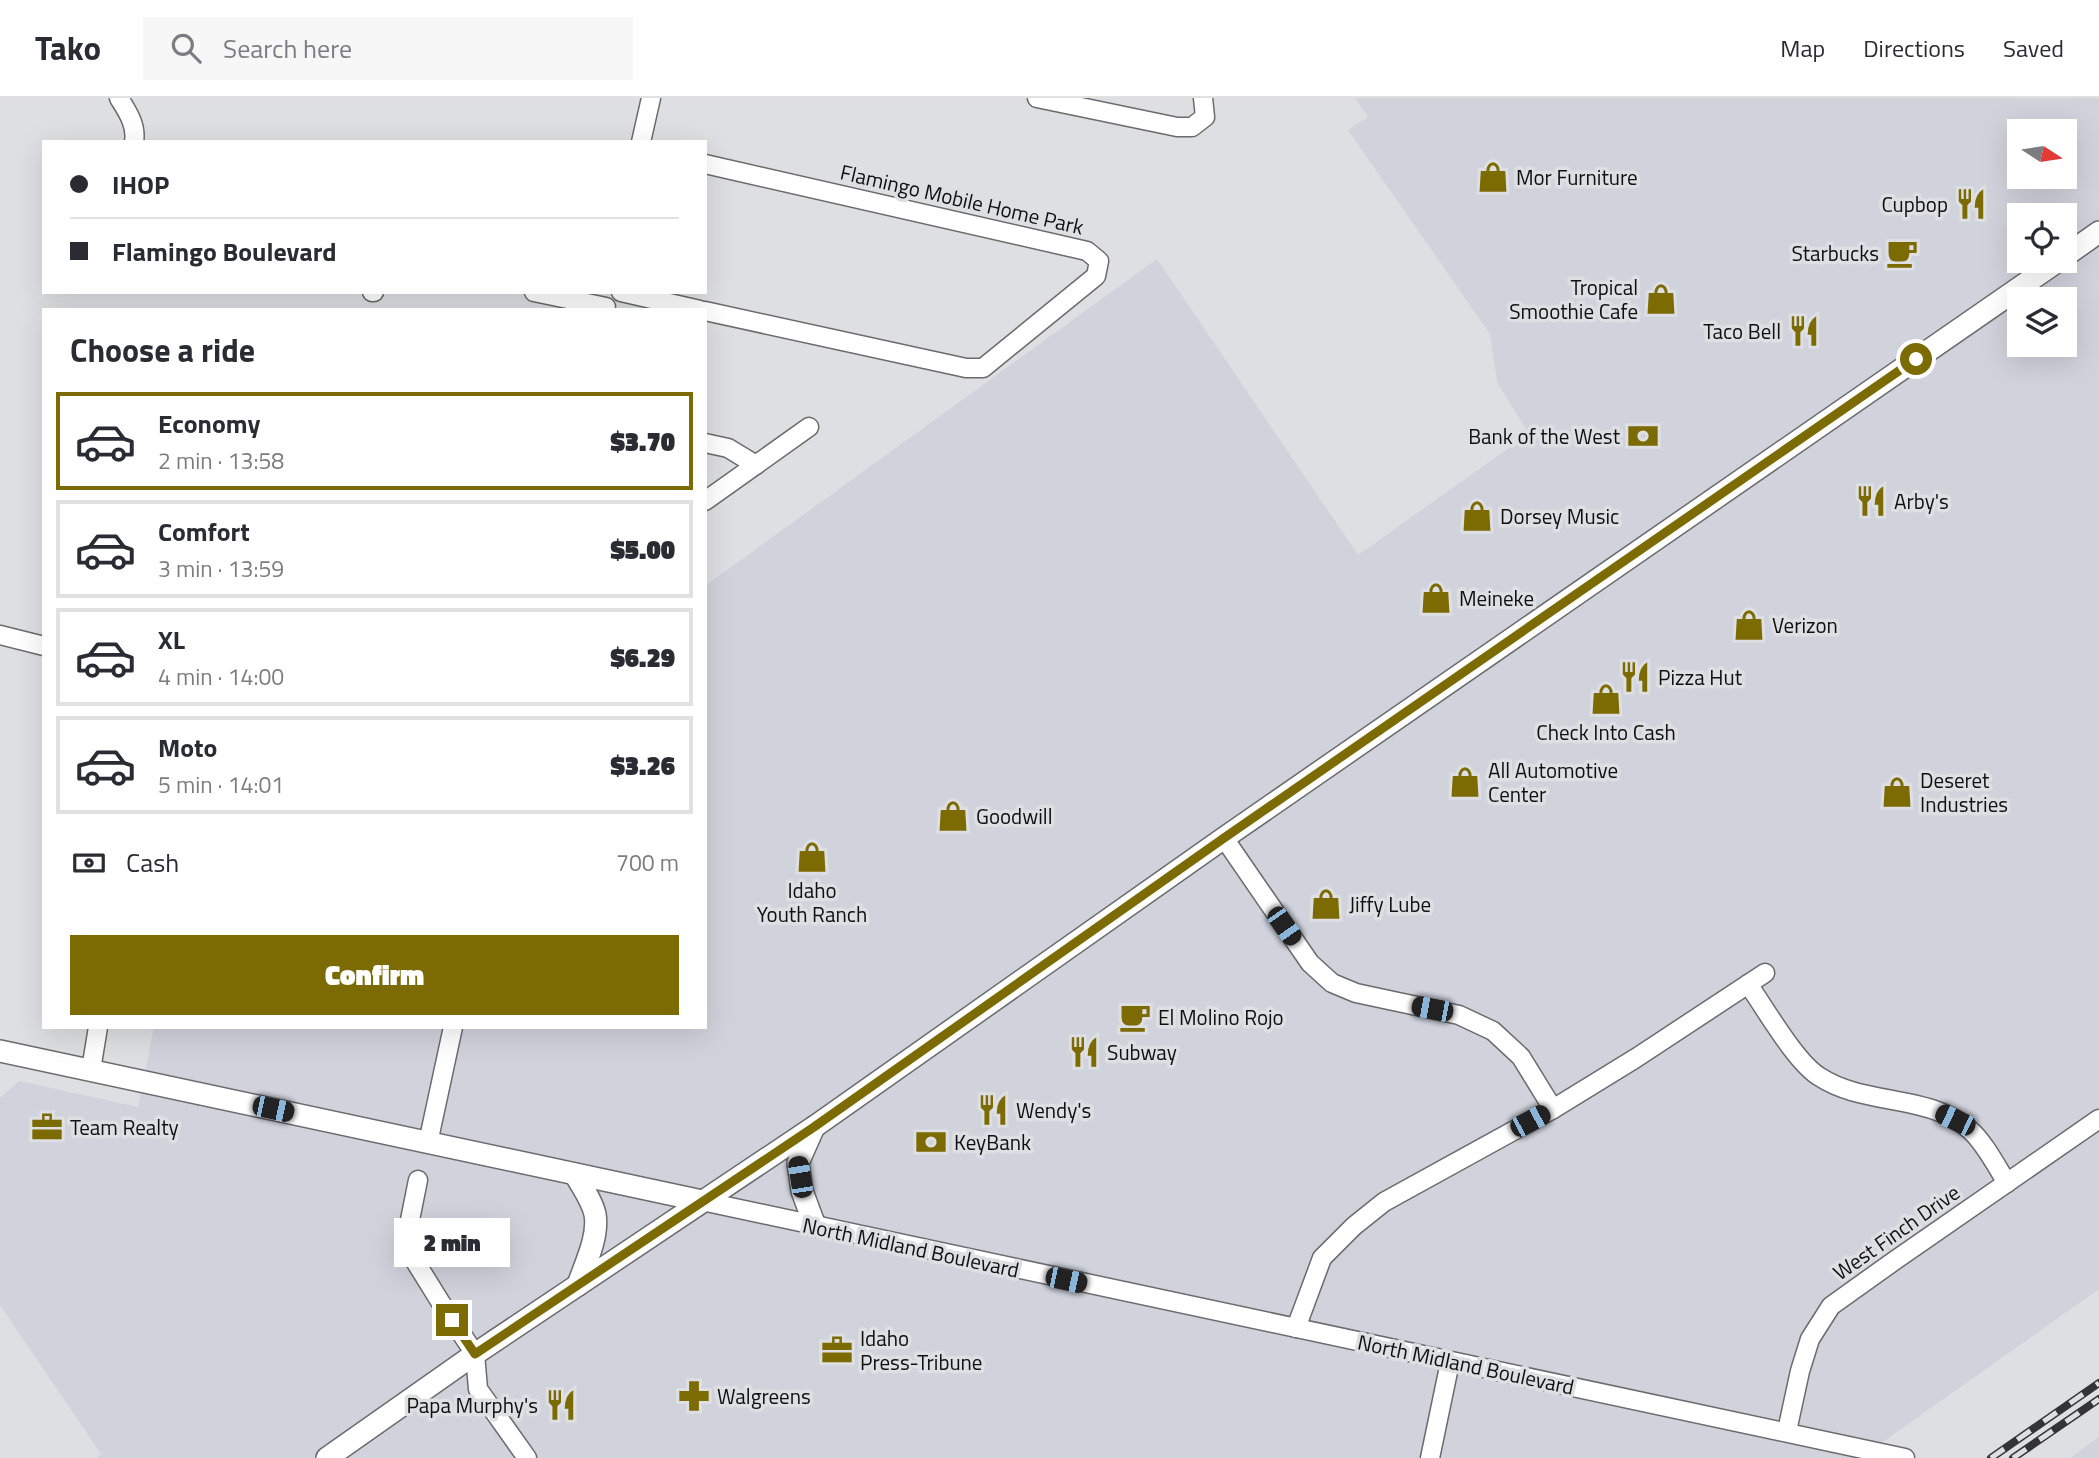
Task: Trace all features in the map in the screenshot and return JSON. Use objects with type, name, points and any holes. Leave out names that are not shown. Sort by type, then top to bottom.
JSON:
[{"type":"main road","points":[[2077,248],[2099,233]]},
{"type":"main road","points":[[327,1458],[475,1354],[814,1127],[1224,838],[2041,273]]},
{"type":"main road","name":"North Midland Boulevard","points":[[0,1051],[702,1201]]},
{"type":"main road","points":[[814,1127],[798,1163],[802,1191],[815,1226]]},
{"type":"main road","points":[[575,1174],[595,1215],[593,1241],[578,1285]]},
{"type":"street","points":[[119,98],[131,117],[134,140]]},
{"type":"street","points":[[641,140],[650,98]]},
{"type":"street","points":[[1037,98],[1177,127],[1192,127],[1205,117],[1203,98]]},
{"type":"street","name":"Flamingo Mobile Home Park","points":[[707,164],[1087,251],[1099,261],[1096,276],[983,368],[966,368],[707,311]]},
{"type":"street","points":[[547,294],[607,303]]},
{"type":"street","name":"Flamingo Mobile Home Park","points":[[630,294],[694,308]]},
{"type":"street","points":[[707,500],[809,427]]},
{"type":"street","points":[[707,444],[728,449],[756,465]]},
{"type":"street","points":[[0,635],[42,646]]},
{"type":"street","points":[[1224,838],[1310,963],[1332,983],[1356,993],[1459,1015],[1493,1031],[1521,1057],[1553,1109]]},
{"type":"street","points":[[1296,1328],[1322,1258],[1354,1226],[1384,1202],[1553,1109],[1636,1058],[1765,972]]},
{"type":"street","points":[[1748,984],[1799,1057],[1816,1075],[1837,1087],[1936,1110],[1955,1120],[1971,1130],[2007,1183]]},
{"type":"street","points":[[91,1070],[98,1029]]},
{"type":"street","points":[[428,1143],[453,1029]]},
{"type":"street","name":"West Finch Drive","points":[[1787,1432],[1810,1339],[1831,1306],[2099,1119]]},
{"type":"street","points":[[418,1180],[405,1245],[475,1354],[478,1389],[527,1458]]},
{"type":"street","name":"North Midland Boulevard","points":[[702,1201],[1905,1458]]},
{"type":"street","points":[[1430,1458],[1450,1362]]},
{"type":"shaded area","points":[[1355,98],[2099,98],[2099,1289],[1860,1458],[96,1458],[101,1454],[0,1305],[0,1098],[19,1081],[138,1107],[154,1029],[707,1029],[707,585],[1157,259],[1358,555],[1529,434],[1497,382],[1490,334],[1348,130],[1368,117]]},
{"type":"shaded area","points":[[2099,1437],[2099,1458],[2070,1458]]},
{"type":"railway","points":[[1991,1458],[2099,1383]]},
{"type":"railway","points":[[2013,1458],[2099,1399]]},
{"type":"place","name":"Mor Furniture","points":[[1493,177]]},
{"type":"place","name":"Cupbop","points":[[1971,204]]},
{"type":"place","name":"Starbucks","points":[[1902,253]]},
{"type":"place","name":"Tropical Smoothie Cafe","points":[[1661,299]]},
{"type":"place","name":"Taco Bell","points":[[1804,331]]},
{"type":"place","name":"Bank of the West","points":[[1643,436]]},
{"type":"place","name":"Arby's","points":[[1871,501]]},
{"type":"place","name":"Dorsey Music","points":[[1477,516]]},
{"type":"place","name":"Meineke","points":[[1436,598]]},
{"type":"place","name":"Verizon","points":[[1749,625]]},
{"type":"place","name":"Pizza Hut","points":[[1635,677]]},
{"type":"place","name":"Check Into Cash","points":[[1606,699]]},
{"type":"place","name":"All Automotive Center","points":[[1465,782]]},
{"type":"place","name":"Deseret Industries","points":[[1897,792]]},
{"type":"place","name":"Goodwill","points":[[953,816]]},
{"type":"place","name":"Idaho Youth Ranch","points":[[812,857]]},
{"type":"place","name":"Jiffy Lube","points":[[1326,904]]},
{"type":"place","name":"El Molino Rojo","points":[[1135,1017]]},
{"type":"place","name":"Subway","points":[[1084,1052]]},
{"type":"place","name":"Wendy's","points":[[993,1110]]},
{"type":"place","name":"Team Realty","points":[[47,1127]]},
{"type":"place","name":"KeyBank","points":[[931,1142]]},
{"type":"place","name":"Idaho Press-Tribune","points":[[837,1350]]},
{"type":"place","name":"Walgreens","points":[[694,1396]]},
{"type":"place","name":"Papa Murphy's","points":[[561,1405]]},
{"type":"route","points":[[452,1320],[475,1354],[814,1127],[1058,953],[1916,359]]}]
